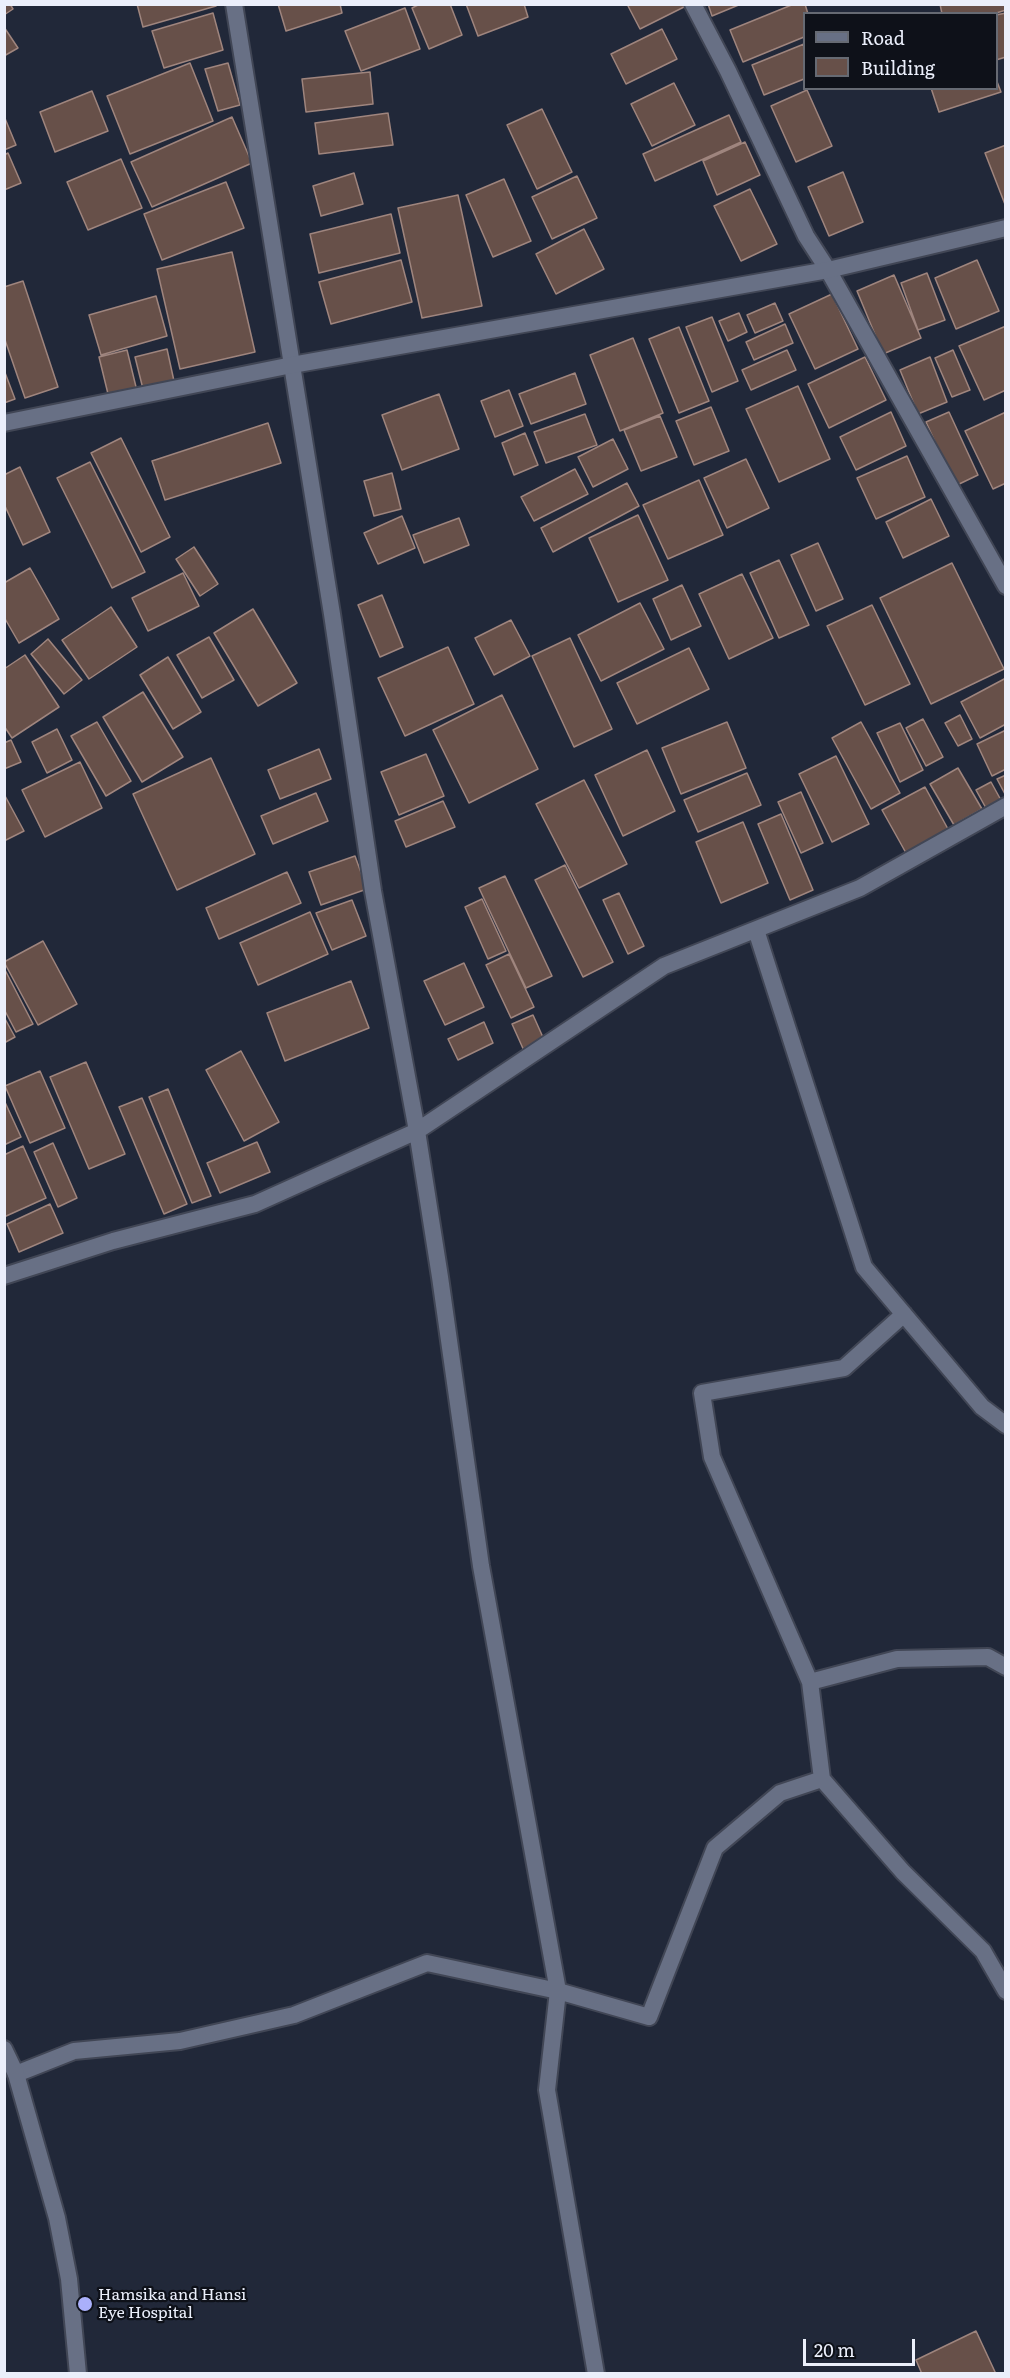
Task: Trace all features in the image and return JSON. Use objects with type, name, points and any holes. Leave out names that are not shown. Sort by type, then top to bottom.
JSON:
[{"type":"street","points":[[234,4],[373,891],[417,1131],[440,1276],[481,1566],[558,1991],[547,2090],[596,2373]]},
{"type":"street","points":[[693,4],[728,71],[806,236],[828,270],[1005,586]]},
{"type":"street","points":[[4,423],[292,365],[828,270],[1005,228]]},
{"type":"street","points":[[4,1276],[113,1240],[255,1204],[417,1131],[664,966],[860,888],[1005,806]]},
{"type":"street","points":[[756,930],[864,1267],[982,1407],[1005,1425]]},
{"type":"street","points":[[904,1314],[844,1368],[702,1393],[712,1457],[810,1682],[822,1779],[903,1872],[983,1951],[1005,1991]]},
{"type":"street","points":[[810,1682],[897,1659],[988,1657],[1005,1667]]},
{"type":"street","points":[[16,2074],[74,2051],[180,2041],[294,2015],[427,1963],[558,1991],[649,2017],[715,1848],[780,1793],[822,1779]]},
{"type":"street","points":[[4,2049],[16,2074],[57,2218],[69,2279],[78,2373]]},
{"type":"building","points":[[4,4],[10,4],[13,9],[4,15]]},
{"type":"building","points":[[137,4],[215,4],[216,6],[143,27]]},
{"type":"building","points":[[278,4],[340,4],[342,13],[286,31]]},
{"type":"building","points":[[420,4],[450,4],[462,35],[429,49],[412,8]]},
{"type":"building","points":[[466,4],[524,4],[528,17],[478,36]]},
{"type":"building","points":[[627,4],[683,4],[684,7],[640,29]]},
{"type":"building","points":[[708,4],[741,4],[712,16]]},
{"type":"building","points":[[794,4],[805,4],[807,12],[803,12],[803,37],[743,62],[730,30]]},
{"type":"building","points":[[940,4],[1006,4],[1006,10],[998,12],[942,12]]},
{"type":"building","points":[[405,8],[420,49],[361,71],[345,31]]},
{"type":"building","points":[[213,13],[223,50],[164,68],[152,31]]},
{"type":"building","points":[[1006,13],[1006,57],[998,59],[998,15]]},
{"type":"building","points":[[4,27],[18,48],[4,56]]},
{"type":"building","points":[[662,29],[677,59],[626,84],[611,54]]},
{"type":"building","points":[[803,44],[803,79],[764,95],[752,65]]},
{"type":"building","points":[[190,63],[213,121],[130,154],[107,96]]},
{"type":"building","points":[[228,63],[240,105],[218,111],[205,69]]},
{"type":"building","points":[[370,72],[373,104],[306,112],[302,79]]},
{"type":"building","points":[[674,83],[695,125],[652,146],[631,104]]},
{"type":"building","points":[[998,84],[1001,92],[939,112],[932,90],[998,90]]},
{"type":"building","points":[[807,90],[832,146],[796,162],[771,106]]},
{"type":"building","points":[[92,91],[108,131],[55,152],[40,112]]},
{"type":"building","points":[[542,109],[572,172],[537,189],[507,125]]},
{"type":"building","points":[[388,113],[393,145],[319,154],[315,123]]},
{"type":"building","points":[[729,115],[741,142],[655,181],[643,154]]},
{"type":"building","points":[[4,116],[16,145],[4,150]]},
{"type":"building","points":[[232,117],[252,163],[152,207],[131,162]]},
{"type":"building","points":[[745,142],[760,175],[717,195],[703,161]]},
{"type":"building","points":[[1006,145],[1006,207],[985,153]]},
{"type":"building","points":[[8,153],[21,183],[4,190],[4,155]]},
{"type":"building","points":[[121,159],[142,208],[88,230],[67,182]]},
{"type":"building","points":[[843,172],[863,222],[829,236],[808,187]]},
{"type":"building","points":[[354,173],[363,204],[321,216],[313,186]]},
{"type":"building","points":[[577,176],[597,218],[552,239],[532,197]]},
{"type":"building","points":[[504,179],[531,241],[493,257],[466,195]]},
{"type":"building","points":[[226,182],[244,228],[162,260],[144,214]]},
{"type":"building","points":[[750,189],[777,244],[741,261],[714,206]]},
{"type":"building","points":[[458,195],[482,306],[422,318],[398,208]]},
{"type":"building","points":[[391,214],[400,253],[319,273],[310,234]]},
{"type":"building","points":[[584,229],[604,269],[556,294],[536,254]]},
{"type":"building","points":[[232,252],[255,352],[180,369],[157,269]]},
{"type":"building","points":[[401,260],[412,302],[331,324],[319,282]]},
{"type":"building","points":[[977,260],[999,311],[956,329],[935,278]]},
{"type":"building","points":[[927,273],[945,320],[918,330],[901,283]]},
{"type":"building","points":[[894,275],[921,338],[883,354],[857,291]]},
{"type":"building","points":[[23,281],[58,387],[25,398],[4,337],[4,287]]},
{"type":"building","points":[[832,294],[858,349],[815,369],[789,314]]},
{"type":"building","points":[[156,296],[167,336],[101,355],[89,315]]},
{"type":"building","points":[[775,303],[783,321],[755,333],[747,315]]},
{"type":"building","points":[[739,313],[747,332],[728,341],[719,321]]},
{"type":"building","points":[[712,317],[738,381],[712,392],[686,327]]},
{"type":"building","points":[[785,324],[793,343],[754,360],[746,342]]},
{"type":"building","points":[[1006,326],[1006,390],[984,400],[959,346]]},
{"type":"building","points":[[679,327],[709,401],[679,413],[649,339]]},
{"type":"building","points":[[633,338],[663,413],[620,431],[590,355]]},
{"type":"building","points":[[167,349],[174,381],[143,389],[135,357]]},
{"type":"building","points":[[127,350],[137,391],[109,398],[99,357]]},
{"type":"building","points":[[787,350],[796,370],[751,390],[742,370]]},
{"type":"building","points":[[953,350],[970,390],[952,397],[935,358]]},
{"type":"building","points":[[865,357],[886,400],[829,428],[808,384]]},
{"type":"building","points":[[930,357],[947,402],[918,414],[900,370]]},
{"type":"building","points":[[4,370],[15,399],[4,403]]},
{"type":"building","points":[[575,373],[586,404],[531,424],[519,394]]},
{"type":"building","points":[[798,386],[830,459],[779,482],[746,409]]},
{"type":"building","points":[[509,390],[523,426],[495,437],[481,401]]},
{"type":"building","points":[[439,394],[459,449],[402,470],[382,415]]},
{"type":"building","points":[[711,407],[729,451],[694,465],[676,421]]},
{"type":"building","points":[[891,412],[906,446],[856,470],[840,437]]},
{"type":"building","points":[[949,412],[978,475],[955,486],[926,422]]},
{"type":"building","points":[[1006,412],[1006,483],[993,489],[965,431]]},
{"type":"building","points":[[585,414],[597,445],[546,463],[534,432]]},
{"type":"building","points":[[660,416],[677,457],[641,471],[624,430]]},
{"type":"building","points":[[268,423],[281,463],[165,500],[152,461]]},
{"type":"building","points":[[525,433],[538,465],[514,475],[502,443]]},
{"type":"building","points":[[121,438],[170,537],[141,552],[91,453]]},
{"type":"building","points":[[613,439],[628,469],[593,487],[578,457]]},
{"type":"building","points":[[907,456],[925,497],[876,519],[857,478]]},
{"type":"building","points":[[746,459],[769,508],[727,528],[704,478]]},
{"type":"building","points":[[90,462],[145,572],[112,588],[57,478]]},
{"type":"building","points":[[20,467],[50,532],[23,545],[4,504],[4,475]]},
{"type":"building","points":[[575,469],[588,494],[534,521],[521,497]]},
{"type":"building","points":[[392,473],[401,509],[374,516],[364,481]]},
{"type":"building","points":[[699,480],[723,535],[668,559],[643,505]]},
{"type":"building","points":[[627,483],[639,506],[553,552],[541,528]]},
{"type":"building","points":[[931,499],[949,536],[903,558],[886,522]]},
{"type":"building","points":[[638,515],[668,580],[618,602],[589,538]]},
{"type":"building","points":[[402,516],[415,548],[378,564],[364,533]]},
{"type":"building","points":[[459,518],[469,545],[424,563],[413,535]]},
{"type":"building","points":[[818,543],[843,599],[816,611],[791,555]]},
{"type":"building","points":[[194,547],[218,584],[200,596],[176,559]]},
{"type":"building","points":[[779,560],[809,625],[779,638],[750,573]]},
{"type":"building","points":[[952,563],[1004,669],[931,704],[880,598]]},
{"type":"building","points":[[30,568],[59,619],[19,643],[4,617],[4,583]]},
{"type":"building","points":[[183,573],[199,606],[148,631],[132,598]]},
{"type":"building","points":[[742,574],[773,638],[729,659],[699,594]]},
{"type":"building","points":[[682,585],[701,626],[671,640],[653,599]]},
{"type":"building","points":[[382,595],[403,647],[380,657],[358,605]]},
{"type":"building","points":[[640,603],[664,649],[601,681],[578,635]]},
{"type":"building","points":[[872,605],[910,684],[865,705],[827,626]]},
{"type":"building","points":[[111,607],[137,647],[89,679],[62,640]]},
{"type":"building","points":[[253,609],[297,683],[258,706],[214,633]]},
{"type":"building","points":[[511,620],[530,656],[494,675],[475,638]]},
{"type":"building","points":[[209,637],[234,680],[202,698],[177,655]]},
{"type":"building","points":[[570,638],[612,729],[574,747],[532,656]]},
{"type":"building","points":[[48,639],[82,680],[64,694],[31,654]]},
{"type":"building","points":[[448,647],[474,704],[405,736],[378,678]]},
{"type":"building","points":[[689,648],[709,689],[637,724],[617,683]]},
{"type":"building","points":[[25,655],[59,707],[12,738],[4,726],[4,669]]},
{"type":"building","points":[[168,657],[201,712],[173,729],[140,675]]},
{"type":"building","points":[[1006,678],[1006,724],[980,738],[961,702]]},
{"type":"building","points":[[143,692],[183,757],[142,782],[103,717]]},
{"type":"building","points":[[502,695],[538,769],[469,803],[433,730]]},
{"type":"building","points":[[960,715],[972,739],[958,746],[945,723]]},
{"type":"building","points":[[923,719],[943,757],[926,766],[906,728]]},
{"type":"building","points":[[97,722],[131,781],[106,796],[71,736]]},
{"type":"building","points":[[727,722],[746,768],[681,794],[662,748]]},
{"type":"building","points":[[861,722],[900,793],[871,809],[832,738]]},
{"type":"building","points":[[900,723],[923,770],[900,782],[877,733]]},
{"type":"building","points":[[57,729],[72,760],[47,773],[32,742]]},
{"type":"building","points":[[1006,730],[1006,769],[992,776],[977,744]]},
{"type":"building","points":[[11,740],[21,762],[4,769],[4,743]]},
{"type":"building","points":[[319,749],[331,779],[280,799],[268,770]]},
{"type":"building","points":[[647,750],[675,811],[623,836],[595,775]]},
{"type":"building","points":[[426,754],[444,796],[399,815],[381,772]]},
{"type":"building","points":[[836,756],[869,824],[832,842],[799,774]]},
{"type":"building","points":[[211,758],[255,854],[177,890],[133,794]]},
{"type":"building","points":[[80,762],[102,808],[45,837],[22,790]]},
{"type":"building","points":[[958,768],[982,809],[954,825],[930,784]]},
{"type":"building","points":[[747,773],[761,805],[698,832],[684,800]]},
{"type":"building","points":[[1006,775],[1006,796],[997,779]]},
{"type":"building","points":[[584,780],[627,864],[579,888],[536,804]]},
{"type":"building","points":[[991,782],[1002,802],[987,810],[976,790]]},
{"type":"building","points":[[925,787],[948,829],[906,853],[882,810]]},
{"type":"building","points":[[801,792],[823,843],[801,853],[778,802]]},
{"type":"building","points":[[316,793],[328,821],[273,844],[261,816]]},
{"type":"building","points":[[4,794],[24,831],[4,841]]},
{"type":"building","points":[[443,801],[455,827],[406,847],[395,821]]},
{"type":"building","points":[[781,814],[813,890],[790,900],[758,824]]},
{"type":"building","points":[[743,822],[768,883],[721,903],[696,842]]},
{"type":"building","points":[[355,856],[367,889],[321,905],[309,872]]},
{"type":"building","points":[[565,865],[613,962],[583,977],[535,880]]},
{"type":"building","points":[[287,872],[301,903],[219,939],[206,908]]},
{"type":"building","points":[[505,876],[552,976],[526,988],[479,888]]},
{"type":"building","points":[[619,893],[644,946],[628,954],[603,900]]},
{"type":"building","points":[[482,899],[506,951],[488,959],[465,907]]},
{"type":"building","points":[[352,900],[366,936],[332,950],[316,913]]},
{"type":"building","points":[[310,912],[328,954],[258,985],[240,943]]},
{"type":"building","points":[[43,941],[77,1004],[38,1025],[4,962]]},
{"type":"building","points":[[509,954],[534,1007],[511,1018],[486,965]]},
{"type":"building","points":[[464,963],[484,1007],[445,1025],[424,981]]},
{"type":"building","points":[[4,968],[33,1024],[16,1032],[4,1009]]},
{"type":"building","points":[[351,981],[369,1028],[285,1061],[267,1013]]},
{"type":"building","points":[[533,1015],[546,1044],[525,1053],[512,1024]]},
{"type":"building","points":[[4,1017],[15,1037],[4,1043]]},
{"type":"building","points":[[484,1022],[493,1043],[458,1060],[448,1039]]},
{"type":"building","points":[[241,1051],[279,1122],[244,1141],[206,1070]]},
{"type":"building","points":[[86,1062],[125,1154],[89,1169],[50,1077]]},
{"type":"building","points":[[40,1071],[65,1128],[30,1143],[5,1086]]},
{"type":"building","points":[[168,1089],[211,1196],[192,1203],[149,1097]]},
{"type":"building","points":[[142,1098],[187,1204],[164,1214],[119,1107]]},
{"type":"building","points":[[4,1100],[21,1137],[4,1145]]},
{"type":"building","points":[[257,1142],[270,1172],[220,1193],[207,1163]]},
{"type":"building","points":[[53,1143],[77,1198],[58,1207],[34,1152]]},
{"type":"building","points":[[23,1146],[46,1198],[4,1217],[4,1155]]},
{"type":"building","points":[[50,1204],[63,1233],[19,1252],[7,1224]]},
{"type":"building","points":[[976,2331],[996,2374],[922,2374],[916,2360]]},
{"type":"place","name":"Hamsika and Hansi Eye Hospital","points":[[85,2304]]}]
